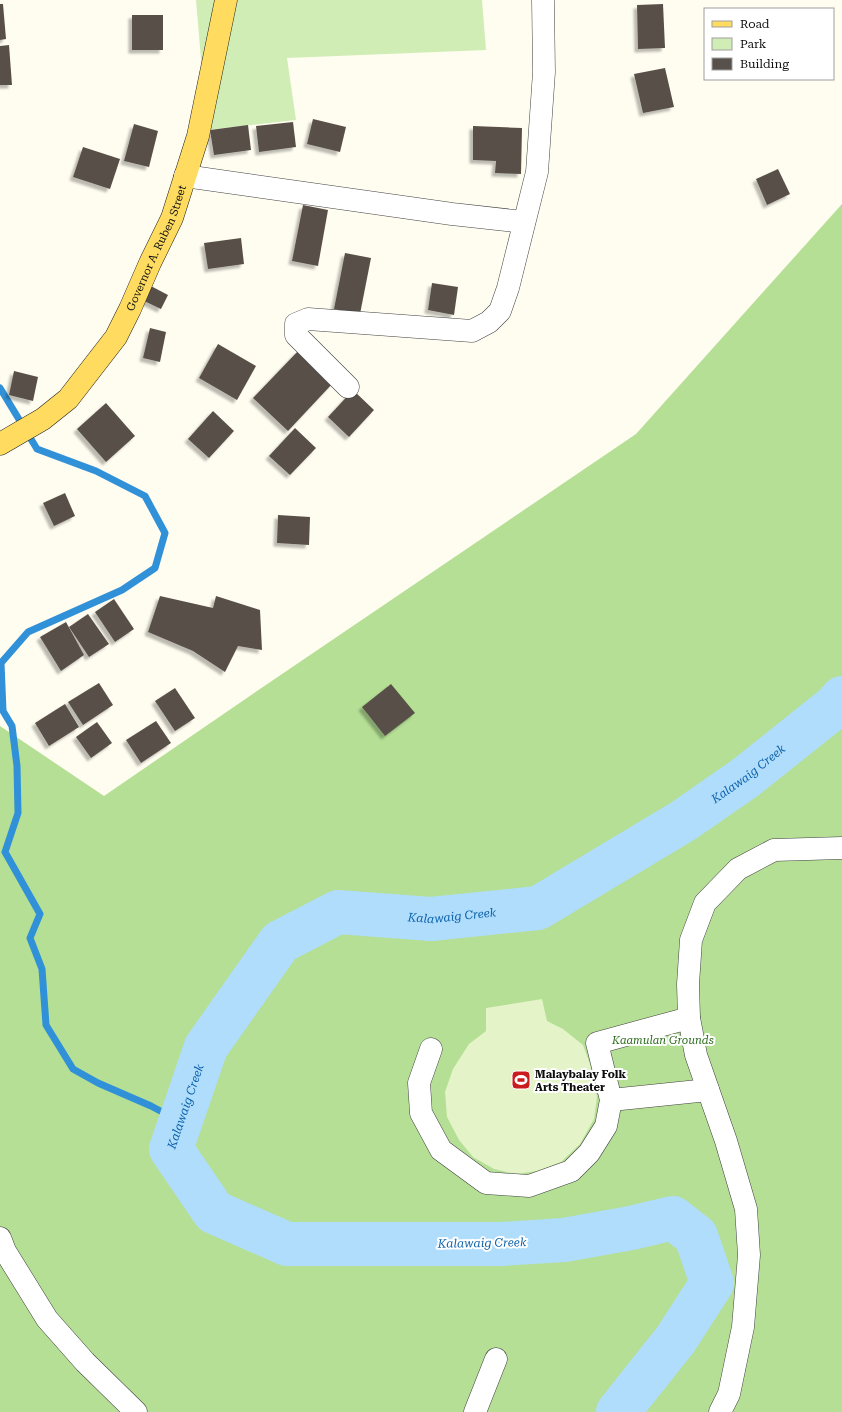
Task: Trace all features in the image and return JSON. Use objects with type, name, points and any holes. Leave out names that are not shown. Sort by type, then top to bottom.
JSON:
[{"type":"main road","name":"Governor A. Ruben Street","points":[[7,440],[43,419],[68,399],[116,336],[130,309],[172,218],[198,136],[226,0]]},
{"type":"street","points":[[348,387],[296,335],[296,324],[308,319],[472,331],[489,322],[500,311],[508,288],[537,172],[544,72],[544,0]]},
{"type":"street","points":[[185,176],[452,214],[524,222]]},
{"type":"street","points":[[720,1412],[729,1394],[743,1327],[749,1255],[746,1209],[726,1141],[696,1055],[689,1018],[688,984],[691,940],[705,903],[738,869],[774,850],[842,848]]},
{"type":"street","points":[[431,1049],[419,1084],[421,1113],[441,1150],[486,1183],[529,1186],[570,1171],[589,1154],[606,1126],[611,1100],[597,1043],[689,1018]]},
{"type":"street","points":[[611,1100],[708,1090]]},
{"type":"street","points":[[0,1238],[5,1251],[47,1319],[84,1362],[136,1412]]},
{"type":"street","points":[[475,1412],[496,1359]]},
{"type":"green space","points":[[196,0],[482,0],[486,50],[287,58],[296,120],[207,130]]},
{"type":"green space","name":"Kaamulan Grounds","points":[[842,204],[842,1412],[0,1412],[0,726],[104,796],[636,434]]},
{"type":"green space","name":"Malaybalay Folk Arts Theater","points":[[542,999],[547,1021],[563,1029],[583,1045],[590,1064],[597,1097],[594,1119],[580,1144],[561,1162],[537,1171],[516,1174],[494,1169],[473,1157],[459,1140],[447,1117],[445,1092],[453,1069],[469,1044],[486,1031],[486,1008]]},
{"type":"building","points":[[0,4],[3,4],[6,39],[0,40]]},
{"type":"building","points":[[663,4],[665,48],[638,49],[637,5]]},
{"type":"building","points":[[132,15],[163,15],[163,50],[132,50]]},
{"type":"building","points":[[9,45],[12,85],[0,85],[0,46]]},
{"type":"building","points":[[665,68],[674,107],[643,113],[634,74]]},
{"type":"building","points":[[313,119],[346,127],[340,152],[307,144]]},
{"type":"building","points":[[293,122],[296,147],[259,152],[256,126]]},
{"type":"building","points":[[134,124],[158,131],[149,167],[124,161]]},
{"type":"building","points":[[248,125],[251,150],[214,155],[210,130]]},
{"type":"building","points":[[473,126],[522,128],[521,174],[495,173],[496,161],[473,160]]},
{"type":"building","points":[[83,147],[120,159],[110,189],[73,177]]},
{"type":"building","points":[[778,169],[790,194],[767,205],[756,179]]},
{"type":"building","points":[[303,205],[328,210],[318,266],[292,261]]},
{"type":"building","points":[[241,238],[244,264],[208,269],[204,243]]},
{"type":"building","points":[[345,253],[371,258],[360,314],[334,309]]},
{"type":"building","points":[[432,283],[458,287],[454,315],[428,310]]},
{"type":"building","points":[[147,284],[168,295],[161,309],[140,299]]},
{"type":"building","points":[[150,328],[166,332],[160,362],[143,358]]},
{"type":"building","points":[[218,344],[256,366],[237,400],[199,378]]},
{"type":"building","points":[[299,350],[333,383],[288,431],[253,398]]},
{"type":"building","points":[[14,371],[38,377],[33,401],[9,395]]},
{"type":"building","points":[[353,390],[374,410],[349,437],[328,417]]},
{"type":"building","points":[[106,403],[135,436],[106,462],[77,429]]},
{"type":"building","points":[[213,411],[234,431],[209,458],[188,439]]},
{"type":"building","points":[[295,428],[316,448],[290,475],[269,456]]},
{"type":"building","points":[[65,493],[75,516],[54,526],[43,503]]},
{"type":"building","points":[[278,515],[310,517],[309,545],[277,543]]},
{"type":"building","points":[[160,596],[213,608],[216,596],[260,610],[262,650],[238,646],[225,672],[193,651],[148,632]]},
{"type":"building","points":[[114,599],[134,629],[115,642],[95,612]]},
{"type":"building","points":[[88,614],[109,644],[89,657],[69,627]]},
{"type":"building","points":[[66,622],[84,655],[61,671],[40,637]]},
{"type":"building","points":[[99,683],[113,705],[83,725],[68,702]]},
{"type":"building","points":[[391,684],[415,713],[385,736],[362,707]]},
{"type":"building","points":[[175,688],[195,718],[175,731],[155,701]]},
{"type":"building","points":[[65,704],[79,727],[49,746],[35,723]]},
{"type":"building","points":[[156,721],[171,743],[141,763],[126,740]]},
{"type":"building","points":[[97,722],[112,743],[91,758],[76,737]]},
{"type":"waterway","points":[[0,388],[37,449],[96,471],[145,496],[165,533],[155,568],[122,590],[28,632],[1,663],[3,711],[12,726],[17,766],[18,813],[5,852],[40,914],[30,938],[42,969],[46,1025],[73,1069],[98,1083],[151,1106],[181,1122]]},
{"type":"waterway","name":"Kalawaig Creek","points":[[618,1412],[676,1339],[712,1283],[696,1236],[673,1218],[631,1228],[564,1240],[501,1244],[287,1244],[214,1212],[171,1149],[206,1047],[280,942],[338,912],[431,919],[538,908],[683,821],[745,778],[834,707],[842,698]]},
{"type":"place","name":"Malaybalay Folk Arts Theater","points":[[521,1080]]}]
